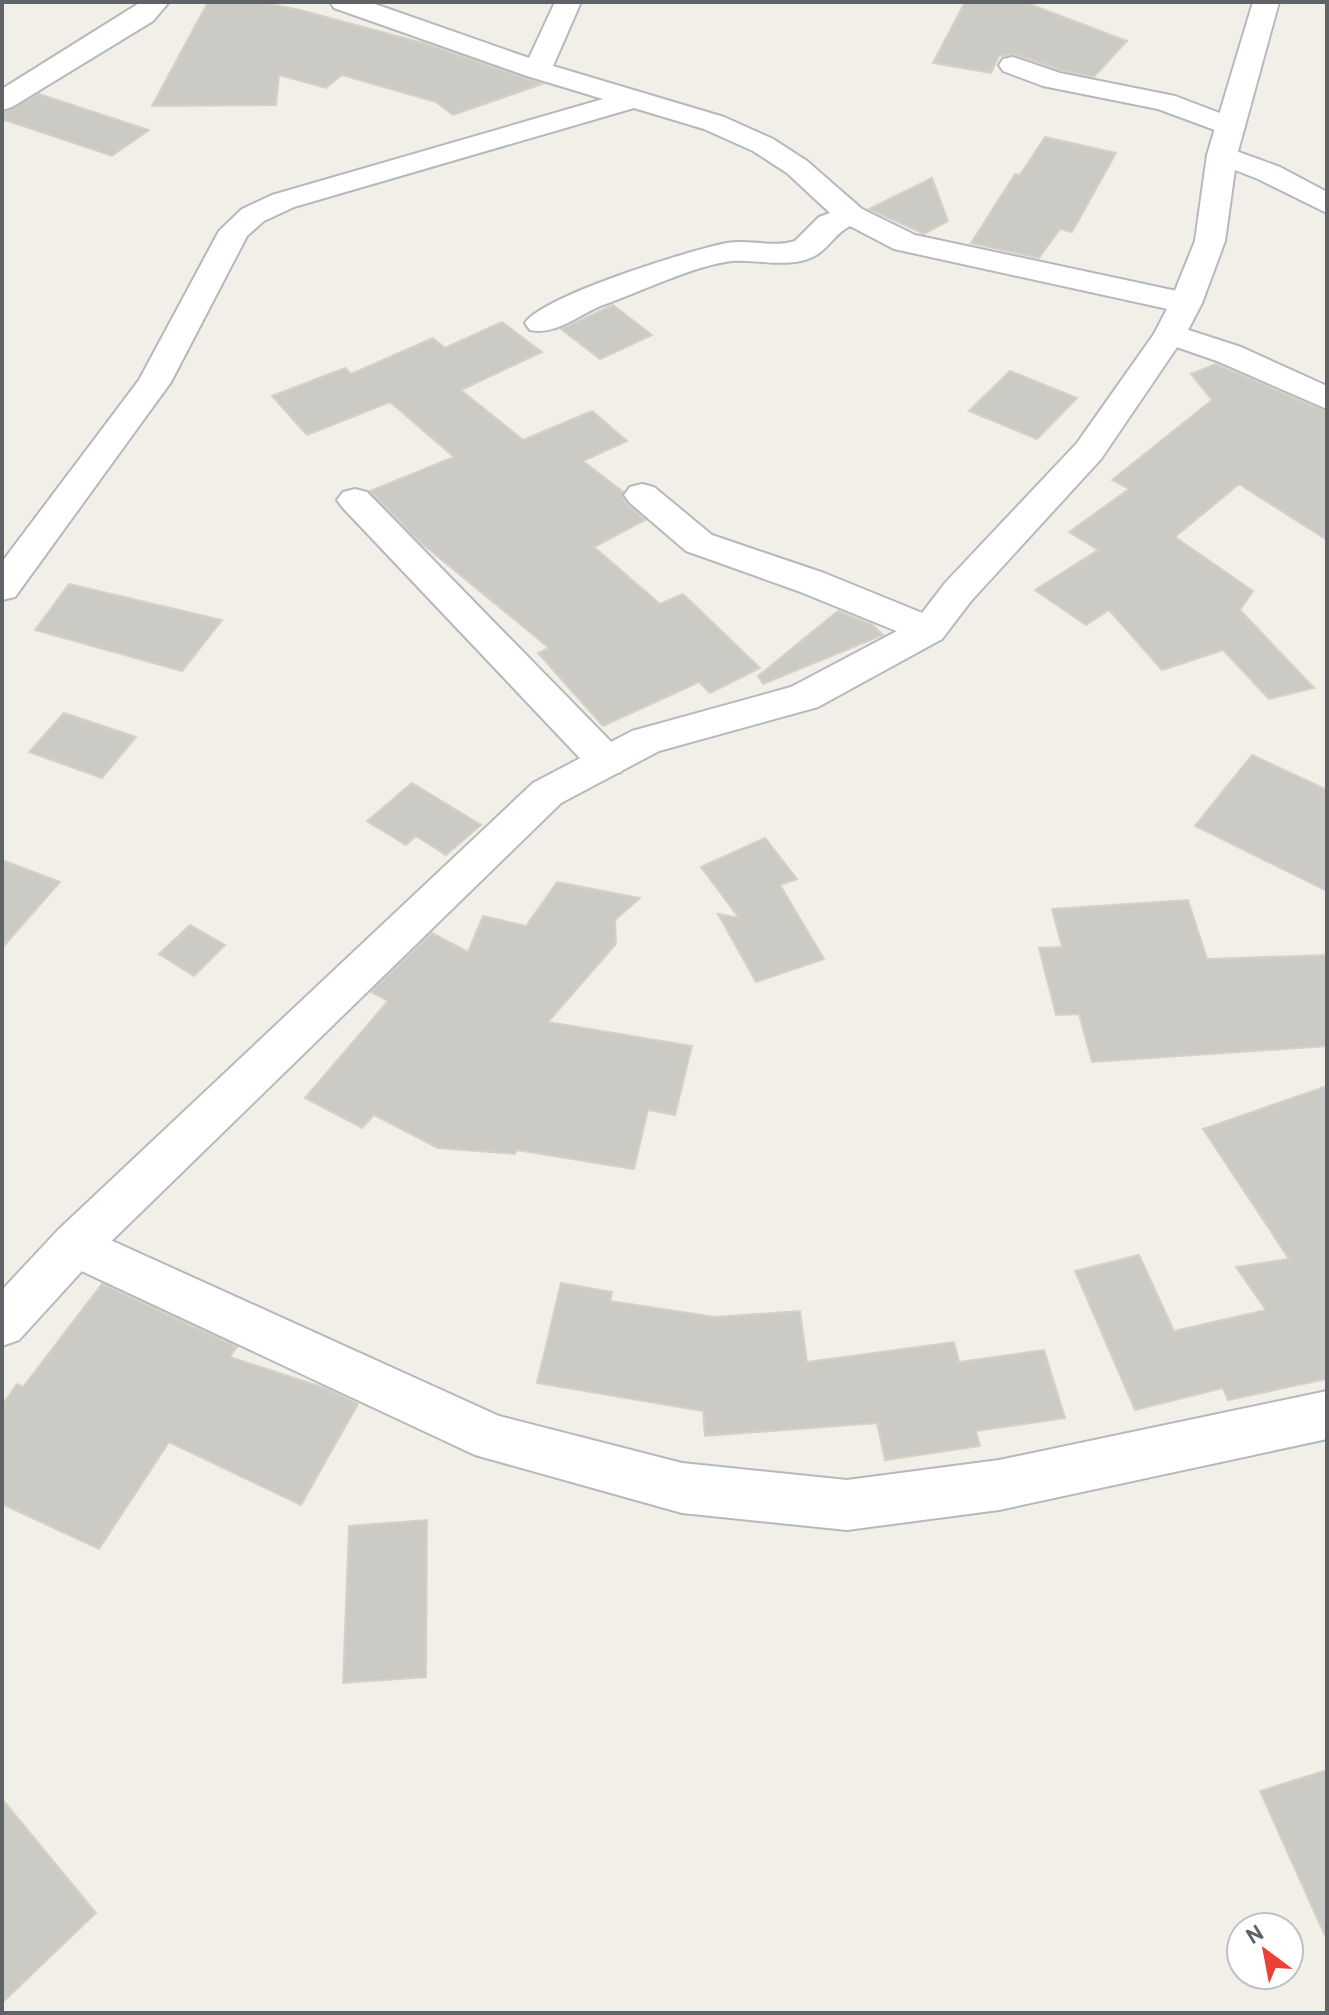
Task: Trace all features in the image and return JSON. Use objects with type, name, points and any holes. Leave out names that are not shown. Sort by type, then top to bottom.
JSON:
[{"type":"street","points":[[2,101],[143,15],[156,2]]},
{"type":"street","points":[[537,70],[568,2]]},
{"type":"street","points":[[2,1324],[75,1245],[547,793],[646,741],[804,697],[929,630],[958,592],[1089,451],[1178,319],[1210,241],[1227,141],[1266,2]]},
{"type":"street","points":[[349,3],[537,70],[714,123],[763,145],[797,167],[851,215],[905,242],[1178,319],[1229,354],[1327,399]]},
{"type":"street","points":[[1013,65],[1053,80],[1165,102],[1227,141],[1269,173],[1327,204]]},
{"type":"street","points":[[2,588],[154,382],[234,231],[253,215],[283,201],[634,99]]},
{"type":"street","points":[[541,323],[584,301],[693,262],[730,252],[788,253],[806,248],[830,224],[851,215]]},
{"type":"street","points":[[642,495],[699,543],[811,582],[929,630]]},
{"type":"street","points":[[355,500],[607,762]]},
{"type":"street","points":[[75,1245],[493,1438],[682,1488],[847,1505],[999,1485],[1327,1415]]},
{"type":"building","points":[[208,2],[260,2],[300,10],[423,43],[542,84],[453,115],[436,102],[342,75],[326,88],[279,75],[276,105],[152,106]]},
{"type":"building","points":[[965,2],[1024,2],[1127,41],[1094,77],[1014,54],[999,56],[991,73],[933,63]]},
{"type":"building","points":[[39,94],[149,130],[112,156],[2,119],[2,113]]},
{"type":"building","points":[[1045,137],[1116,153],[1072,232],[1060,229],[1039,258],[971,243],[1015,174],[1020,175]]},
{"type":"building","points":[[932,178],[948,221],[924,234],[869,209]]},
{"type":"building","points":[[613,305],[652,335],[600,359],[561,329]]},
{"type":"building","points":[[502,322],[542,352],[461,390],[523,440],[592,411],[627,441],[583,461],[623,492],[622,497],[628,505],[645,520],[594,547],[660,604],[683,594],[760,668],[710,693],[699,682],[603,726],[538,653],[549,648],[420,542],[370,491],[454,457],[390,402],[307,435],[272,396],[345,368],[351,374],[433,338],[445,348]]},
{"type":"building","points":[[1216,364],[1327,412],[1327,540],[1239,484],[1175,537],[1253,591],[1240,610],[1314,688],[1269,699],[1223,650],[1162,670],[1109,610],[1086,625],[1035,590],[1098,550],[1069,532],[1129,489],[1112,480],[1212,400],[1191,374]]},
{"type":"building","points":[[1010,371],[1077,398],[1037,439],[969,411]]},
{"type":"building","points":[[69,584],[222,620],[182,671],[35,630]]},
{"type":"building","points":[[838,611],[873,625],[883,635],[763,684],[758,676]]},
{"type":"building","points":[[64,713],[136,737],[102,778],[29,752]]},
{"type":"building","points":[[1252,755],[1327,790],[1327,891],[1195,826]]},
{"type":"building","points":[[412,783],[481,825],[446,855],[416,836],[406,845],[367,821]]},
{"type":"building","points":[[765,838],[797,879],[780,885],[824,959],[756,982],[718,914],[739,918],[701,867]]},
{"type":"building","points":[[2,860],[60,882],[2,948]]},
{"type":"building","points":[[557,882],[640,898],[615,920],[616,944],[548,1022],[692,1046],[675,1115],[648,1110],[634,1169],[517,1150],[515,1154],[438,1148],[374,1115],[362,1128],[305,1098],[388,1001],[371,992],[432,933],[468,952],[483,916],[526,926]]},
{"type":"building","points":[[1188,900],[1207,959],[1327,955],[1327,1046],[1092,1062],[1079,1014],[1056,1015],[1039,948],[1062,947],[1052,909]]},
{"type":"building","points":[[190,925],[225,945],[194,976],[159,954]]},
{"type":"building","points":[[1327,1086],[1327,1379],[1228,1400],[1223,1388],[1135,1410],[1075,1271],[1139,1255],[1174,1331],[1266,1310],[1236,1267],[1289,1259],[1203,1129]]},
{"type":"building","points":[[561,1283],[612,1292],[610,1301],[715,1317],[800,1311],[807,1362],[954,1342],[959,1362],[1044,1350],[1065,1418],[976,1431],[980,1446],[885,1460],[877,1423],[705,1436],[703,1411],[537,1383]]},
{"type":"building","points":[[102,1284],[237,1347],[230,1357],[325,1388],[358,1404],[301,1505],[169,1442],[99,1549],[2,1504],[2,1405],[17,1384],[23,1387]]},
{"type":"building","points":[[427,1520],[426,1677],[343,1683],[349,1526]]},
{"type":"building","points":[[1327,1770],[1327,1940],[1260,1791]]},
{"type":"building","points":[[2,1799],[96,1913],[2,2003]]}]
